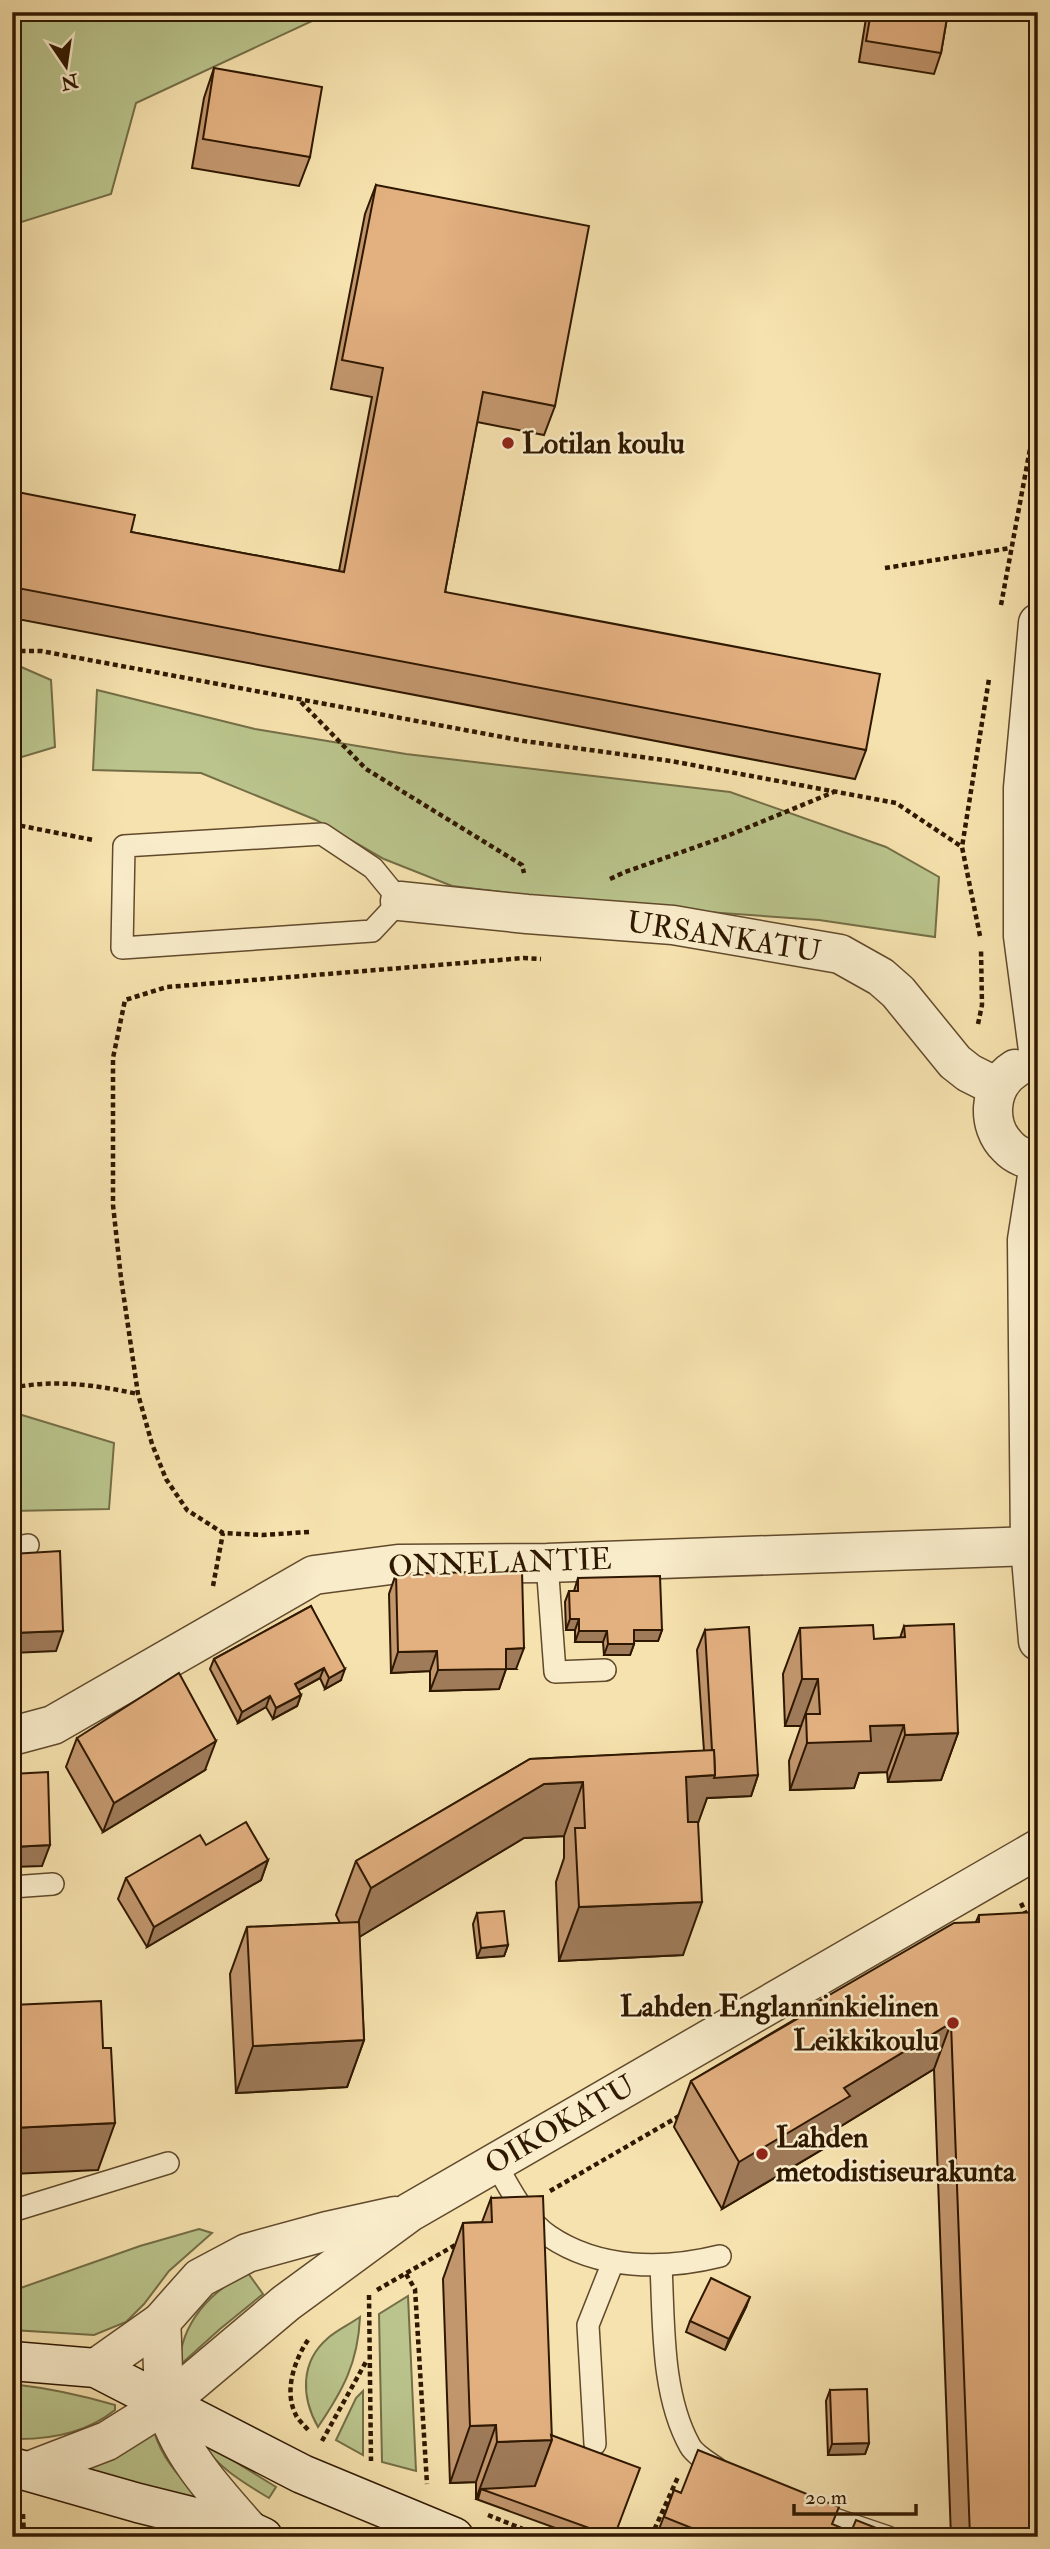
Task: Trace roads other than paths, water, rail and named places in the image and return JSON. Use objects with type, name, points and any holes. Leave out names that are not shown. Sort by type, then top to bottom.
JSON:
[{"type":"street","points":[[1038,623],[1023,788],[1023,936],[1033,983],[1038,1050]]},
{"type":"street","name":"URSANKATU","points":[[400,901],[673,925],[840,954],[881,977],[898,992],[955,1062],[983,1080]]},
{"type":"street","points":[[1038,1061],[983,1080],[993,1103],[993,1120],[998,1136],[1009,1149],[1038,1161]]},
{"type":"street","points":[[1038,1170],[1027,1240],[1030,1546],[1038,1641]]},
{"type":"street","name":"ONNELANTIE","points":[[12,1736],[53,1725],[314,1576],[398,1564],[547,1563],[1030,1546]]},
{"type":"street","name":"OIKOKATU","points":[[21,2469],[107,2441],[166,2404],[286,2304],[410,2212],[1038,1849]]},
{"type":"street","name":"OIKOKATU","points":[[96,2368],[161,2322],[200,2278],[247,2253],[410,2212]]},
{"type":"street","points":[[161,2322],[166,2404],[184,2446],[205,2479],[256,2534]]},
{"type":"street","points":[[12,2361],[96,2368],[302,2474],[453,2537]]},
{"type":"street","points":[[21,2469],[256,2534]]},
{"type":"lane","points":[[322,835],[373,868],[400,901],[372,931],[121,948],[124,846],[322,835]]},
{"type":"lane","points":[[547,1563],[555,1672],[605,1670]]},
{"type":"lane","points":[[12,1887],[53,1884]]},
{"type":"lane","points":[[12,2211],[168,2163]]},
{"type":"lane","points":[[495,2163],[522,2208],[548,2235],[577,2250],[613,2262],[661,2266],[692,2263],[720,2256]]},
{"type":"lane","points":[[595,2444],[588,2325],[613,2262]]},
{"type":"lane","points":[[661,2266],[666,2368],[677,2415],[691,2448],[732,2480]]},
{"type":"lane","points":[[792,2503],[839,2522],[888,2537]]},
{"type":"place","name":"Lotilan koulu","points":[[508,443]]},
{"type":"place","name":"Lahden Englanninkielinen Leikkikoulu","points":[[953,2023]]},
{"type":"place","name":"Lahden metodistiseurakunta","points":[[762,2154]]}]
